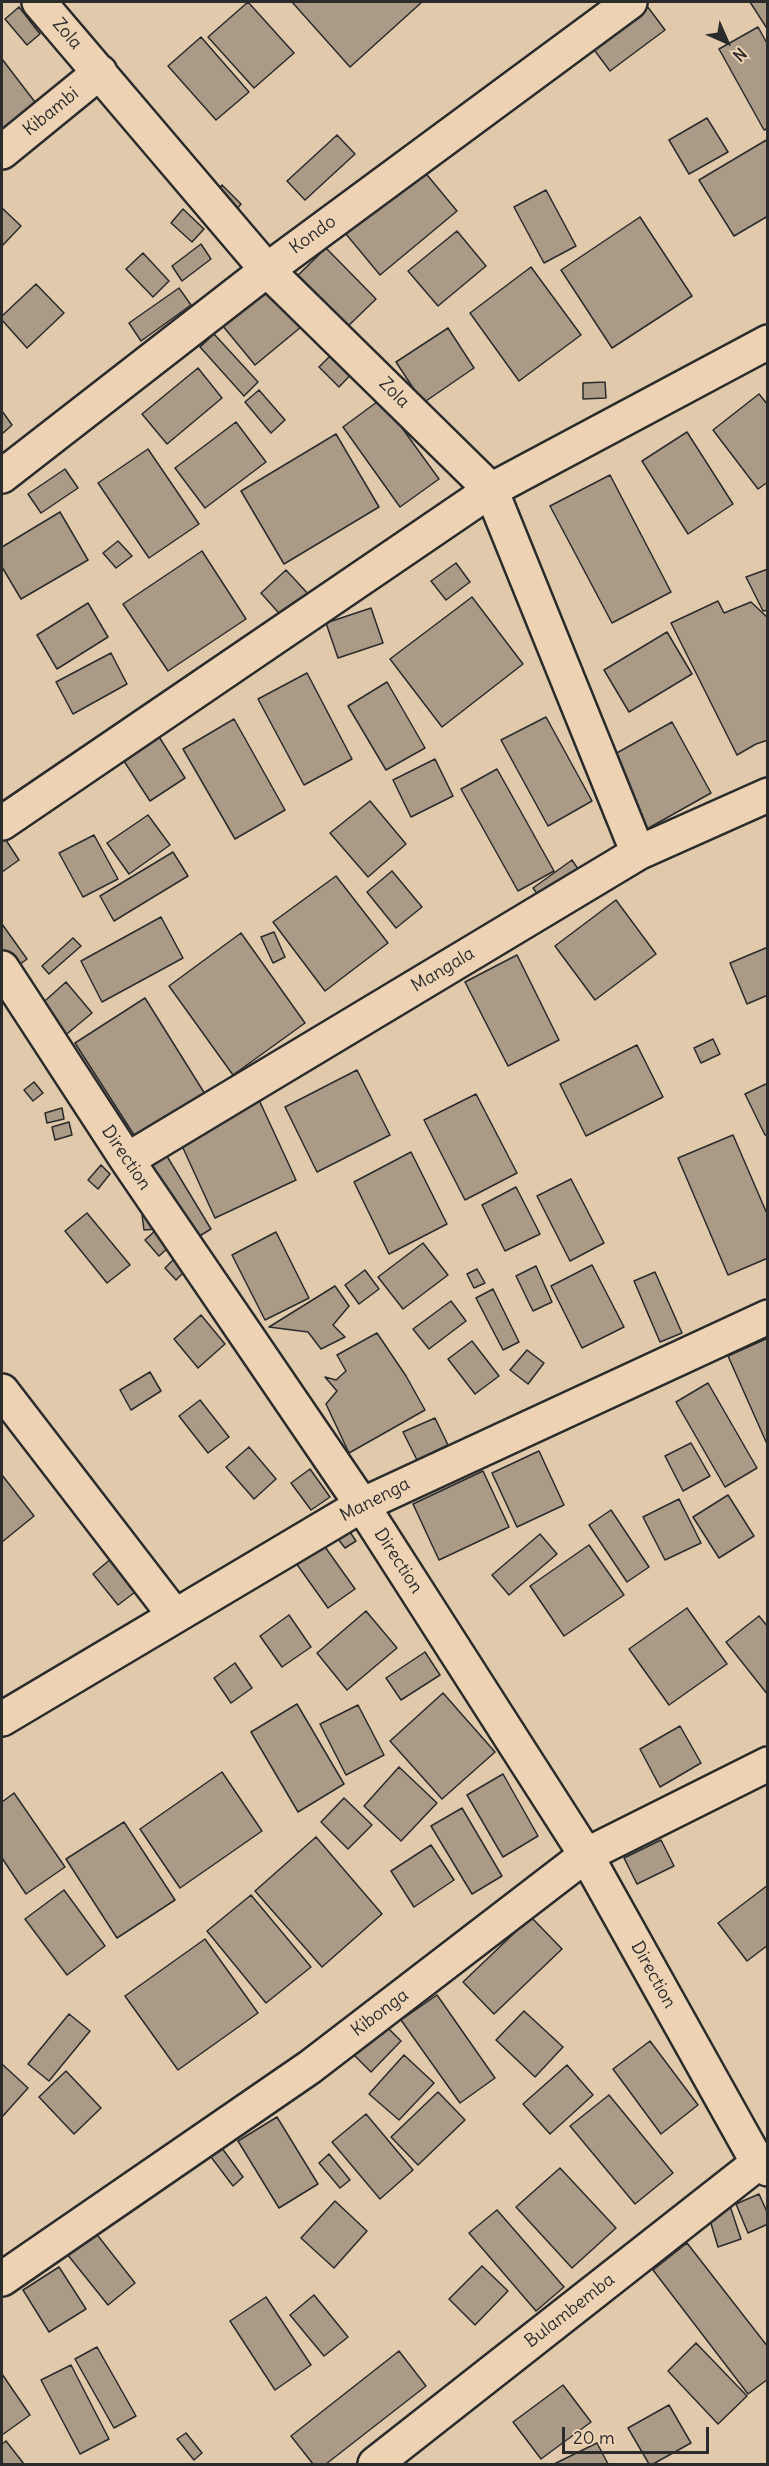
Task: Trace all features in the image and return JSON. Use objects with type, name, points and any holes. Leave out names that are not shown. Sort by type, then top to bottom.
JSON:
[{"type":"street","name":"Zola","points":[[39,2],[267,270],[491,490],[638,853]]},
{"type":"street","name":"Kondo","points":[[2,476],[267,270],[630,2]]},
{"type":"street","name":"Kibambi","points":[[2,152],[100,72]]},
{"type":"street","points":[[2,823],[491,490],[768,342]]},
{"type":"street","name":"Mangala","points":[[127,1160],[638,853],[768,795]]},
{"type":"street","name":"Direction","points":[[2,968],[127,1160],[362,1505],[586,1855],[764,2164]]},
{"type":"street","name":"Manenga","points":[[2,1719],[362,1505],[768,1317]]},
{"type":"street","points":[[2,1391],[175,1616]]},
{"type":"street","name":"Kibonga","points":[[2,2278],[310,2067],[586,1855],[768,1764]]},
{"type":"street","name":"Bulambemba","points":[[375,2464],[764,2164]]},
{"type":"building","points":[[248,2],[294,53],[254,88],[208,37]]},
{"type":"building","points":[[292,2],[422,2],[350,67]]},
{"type":"building","points":[[644,2],[665,30],[610,71],[589,43]]},
{"type":"building","points":[[750,2],[768,2],[768,30]]},
{"type":"building","points":[[19,7],[40,34],[27,45],[5,19]]},
{"type":"building","points":[[758,27],[768,45],[768,128],[764,130],[719,49]]},
{"type":"building","points":[[201,37],[249,92],[216,120],[168,66]]},
{"type":"building","points":[[2,59],[38,106],[2,134]]},
{"type":"building","points":[[707,118],[728,152],[689,174],[669,140]]},
{"type":"building","points":[[337,135],[355,154],[305,200],[287,181]]},
{"type":"building","points":[[768,139],[768,216],[734,236],[699,180]]},
{"type":"building","points":[[418,164],[457,211],[380,275],[341,228]]},
{"type":"building","points":[[222,185],[241,204],[232,215],[212,196]]},
{"type":"building","points":[[546,190],[576,246],[544,263],[514,207]]},
{"type":"building","points":[[2,208],[21,226],[2,246]]},
{"type":"building","points":[[183,209],[204,229],[192,242],[171,223]]},
{"type":"building","points":[[640,217],[692,296],[612,348],[561,270]]},
{"type":"building","points":[[457,231],[486,266],[438,306],[408,271]]},
{"type":"building","points":[[201,244],[211,259],[182,281],[172,266]]},
{"type":"building","points":[[326,248],[376,299],[343,331],[294,279]]},
{"type":"building","points":[[143,253],[169,281],[153,297],[126,269]]},
{"type":"building","points":[[531,267],[581,335],[519,381],[470,313]]},
{"type":"building","points":[[36,284],[64,313],[27,348],[2,320],[2,316]]},
{"type":"building","points":[[268,287],[301,327],[255,365],[222,325]]},
{"type":"building","points":[[179,288],[191,305],[141,341],[129,323]]},
{"type":"building","points":[[448,328],[474,368],[423,403],[396,362]]},
{"type":"building","points":[[214,334],[258,382],[244,396],[200,347]]},
{"type":"building","points":[[340,346],[359,366],[339,387],[319,367]]},
{"type":"building","points":[[198,368],[222,398],[167,444],[142,414]]},
{"type":"building","points":[[605,382],[606,398],[583,399],[583,383]]},
{"type":"building","points":[[259,390],[285,420],[271,433],[245,402]]},
{"type":"building","points":[[759,394],[768,405],[768,482],[758,489],[713,430]]},
{"type":"building","points":[[381,399],[439,479],[400,507],[343,427]]},
{"type":"building","points":[[2,411],[12,425],[2,434]]},
{"type":"building","points":[[236,422],[266,462],[205,508],[175,468]]},
{"type":"building","points":[[687,432],[733,504],[688,534],[642,461]]},
{"type":"building","points":[[336,434],[379,507],[284,564],[241,491]]},
{"type":"building","points":[[148,449],[199,524],[149,558],[98,483]]},
{"type":"building","points":[[65,469],[78,488],[41,513],[28,494]]},
{"type":"building","points":[[610,475],[671,592],[612,623],[550,506]]},
{"type":"building","points":[[60,512],[88,560],[21,599],[2,567],[2,547]]},
{"type":"building","points":[[118,541],[132,556],[116,568],[103,553]]},
{"type":"building","points":[[202,551],[246,619],[168,671],[123,604]]},
{"type":"building","points":[[456,563],[470,582],[446,600],[431,581]]},
{"type":"building","points":[[768,569],[768,610],[763,611],[746,577]]},
{"type":"building","points":[[286,570],[311,597],[285,620],[261,593]]},
{"type":"building","points":[[472,597],[523,664],[442,727],[390,659]]},
{"type":"building","points":[[718,601],[724,613],[751,602],[768,618],[768,740],[737,755],[671,623]]},
{"type":"building","points":[[88,603],[108,637],[57,669],[37,635]]},
{"type":"building","points":[[371,608],[383,643],[338,658],[326,623]]},
{"type":"building","points":[[667,632],[692,674],[629,712],[604,670]]},
{"type":"building","points":[[111,653],[127,684],[73,714],[56,682]]},
{"type":"building","points":[[307,673],[352,759],[304,785],[258,699]]},
{"type":"building","points":[[387,682],[425,748],[386,770],[348,706]]},
{"type":"building","points":[[546,717],[592,801],[548,826],[501,740]]},
{"type":"building","points":[[234,719],[285,810],[235,839],[183,749]]},
{"type":"building","points":[[672,722],[711,793],[638,834],[599,763]]},
{"type":"building","points":[[156,732],[185,778],[150,801],[120,755]]},
{"type":"building","points":[[435,759],[453,796],[411,817],[393,780]]},
{"type":"building","points":[[497,769],[554,871],[518,891],[461,789]]},
{"type":"building","points":[[370,801],[406,844],[368,877],[330,833]]},
{"type":"building","points":[[148,815],[170,845],[129,874],[107,843]]},
{"type":"building","points":[[2,834],[19,860],[2,872]]},
{"type":"building","points":[[94,835],[118,879],[83,897],[59,853]]},
{"type":"building","points":[[173,852],[188,876],[114,921],[100,896]]},
{"type":"building","points":[[572,860],[582,875],[543,902],[533,888]]},
{"type":"building","points":[[392,871],[422,907],[396,928],[367,892]]},
{"type":"building","points":[[336,876],[388,943],[325,991],[273,922]]},
{"type":"building","points":[[616,900],[656,954],[595,1000],[555,946]]},
{"type":"building","points":[[161,917],[183,958],[102,1002],[81,961]]},
{"type":"building","points":[[2,924],[27,959],[7,974],[2,966]]},
{"type":"building","points":[[274,932],[285,957],[273,963],[261,937]]},
{"type":"building","points":[[241,933],[305,1023],[233,1075],[169,986]]},
{"type":"building","points":[[73,938],[81,946],[49,974],[42,966]]},
{"type":"building","points":[[768,947],[768,995],[747,1004],[730,963]]},
{"type":"building","points":[[517,955],[559,1040],[508,1066],[465,982]]},
{"type":"building","points":[[66,982],[92,1013],[62,1038],[37,1008]]},
{"type":"building","points":[[145,998],[205,1094],[136,1138],[75,1043]]},
{"type":"building","points":[[713,1039],[720,1054],[701,1063],[694,1048]]},
{"type":"building","points":[[637,1045],[663,1097],[586,1136],[560,1084]]},
{"type":"building","points":[[357,1070],[390,1135],[317,1172],[285,1107]]},
{"type":"building","points":[[34,1082],[43,1093],[33,1101],[24,1090]]},
{"type":"building","points":[[768,1083],[768,1134],[765,1135],[745,1094]]},
{"type":"building","points":[[476,1094],[517,1173],[465,1200],[424,1120]]},
{"type":"building","points":[[259,1100],[296,1180],[215,1218],[178,1137]]},
{"type":"building","points":[[62,1108],[64,1119],[47,1123],[45,1113]]},
{"type":"building","points":[[69,1122],[72,1135],[55,1140],[52,1127]]},
{"type":"building","points":[[733,1135],[768,1216],[768,1258],[728,1275],[678,1158]]},
{"type":"building","points":[[411,1152],[447,1224],[389,1254],[354,1182]]},
{"type":"building","points":[[165,1153],[211,1229],[193,1240],[147,1164]]},
{"type":"building","points":[[101,1165],[110,1174],[98,1189],[88,1180]]},
{"type":"building","points":[[571,1179],[604,1243],[570,1261],[537,1196]]},
{"type":"building","points":[[516,1187],[540,1234],[505,1251],[482,1205]]},
{"type":"building","points":[[87,1213],[130,1265],[107,1283],[65,1231]]},
{"type":"building","points":[[156,1214],[157,1229],[144,1230],[142,1215]]},
{"type":"building","points":[[156,1230],[170,1246],[159,1256],[145,1240]]},
{"type":"building","points":[[276,1232],[309,1298],[265,1320],[232,1255]]},
{"type":"building","points":[[423,1243],[448,1275],[403,1309],[378,1277]]},
{"type":"building","points":[[173,1260],[185,1271],[176,1280],[165,1268]]},
{"type":"building","points":[[592,1265],[624,1327],[582,1348],[551,1286]]},
{"type":"building","points":[[536,1266],[552,1302],[533,1311],[516,1276]]},
{"type":"building","points":[[477,1269],[485,1283],[474,1288],[467,1274]]},
{"type":"building","points":[[365,1270],[379,1289],[359,1304],[345,1285]]},
{"type":"building","points":[[655,1272],[682,1333],[660,1342],[634,1281]]},
{"type":"building","points":[[335,1286],[349,1306],[333,1325],[345,1337],[321,1349],[308,1332],[269,1327]]},
{"type":"building","points":[[493,1289],[519,1342],[503,1350],[476,1298]]},
{"type":"building","points":[[451,1301],[466,1321],[429,1349],[413,1329]]},
{"type":"building","points":[[201,1315],[225,1344],[198,1368],[174,1339]]},
{"type":"building","points":[[377,1333],[406,1376],[425,1410],[349,1453],[326,1404],[337,1391],[325,1377],[336,1380],[346,1371],[337,1355]]},
{"type":"building","points":[[768,1338],[768,1443],[767,1444],[728,1356]]},
{"type":"building","points":[[472,1341],[499,1376],[475,1394],[448,1359]]},
{"type":"building","points":[[527,1350],[544,1363],[528,1384],[510,1370]]},
{"type":"building","points":[[150,1372],[161,1391],[131,1410],[120,1390]]},
{"type":"building","points":[[708,1383],[757,1468],[725,1487],[676,1402]]},
{"type":"building","points":[[200,1400],[229,1437],[208,1453],[179,1416]]},
{"type":"building","points":[[435,1418],[448,1445],[417,1460],[403,1432]]},
{"type":"building","points":[[691,1443],[710,1476],[683,1491],[665,1456]]},
{"type":"building","points":[[249,1447],[276,1479],[254,1499],[226,1467]]},
{"type":"building","points":[[539,1451],[564,1505],[517,1527],[492,1473]]},
{"type":"building","points":[[310,1469],[330,1497],[311,1510],[291,1483]]},
{"type":"building","points":[[483,1471],[509,1527],[439,1560],[413,1504]]},
{"type":"building","points":[[2,1475],[34,1516],[2,1542]]},
{"type":"building","points":[[728,1495],[754,1536],[719,1558],[693,1517]]},
{"type":"building","points":[[679,1499],[701,1543],[665,1560],[643,1517]]},
{"type":"building","points":[[611,1510],[649,1567],[627,1582],[589,1525]]},
{"type":"building","points":[[346,1526],[356,1541],[345,1548],[335,1535]]},
{"type":"building","points":[[540,1534],[557,1554],[509,1595],[492,1575]]},
{"type":"building","points":[[323,1544],[355,1589],[328,1608],[296,1563]]},
{"type":"building","points":[[589,1545],[624,1595],[564,1636],[530,1586]]},
{"type":"building","points":[[113,1557],[139,1589],[118,1605],[93,1574]]},
{"type":"building","points":[[687,1608],[727,1664],[669,1705],[629,1649]]},
{"type":"building","points":[[366,1611],[397,1648],[347,1690],[317,1653]]},
{"type":"building","points":[[289,1615],[311,1647],[282,1667],[260,1636]]},
{"type":"building","points":[[759,1616],[768,1627],[768,1695],[726,1642]]},
{"type":"building","points":[[425,1652],[440,1675],[401,1700],[386,1678]]},
{"type":"building","points":[[235,1663],[252,1688],[231,1703],[214,1678]]},
{"type":"building","points":[[443,1693],[495,1752],[442,1799],[390,1741]]},
{"type":"building","points":[[297,1704],[344,1784],[298,1812],[251,1732]]},
{"type":"building","points":[[358,1705],[384,1755],[346,1775],[320,1724]]},
{"type":"building","points":[[680,1726],[701,1763],[660,1787],[640,1749]]},
{"type":"building","points":[[399,1767],[437,1803],[401,1841],[364,1806]]},
{"type":"building","points":[[222,1772],[262,1831],[180,1888],[140,1829]]},
{"type":"building","points":[[503,1774],[538,1836],[503,1857],[467,1795]]},
{"type":"building","points":[[14,1793],[65,1867],[26,1894],[2,1858],[2,1802]]},
{"type":"building","points":[[344,1798],[372,1825],[348,1849],[321,1822]]},
{"type":"building","points":[[462,1808],[502,1876],[472,1894],[431,1826]]},
{"type":"building","points":[[124,1822],[175,1900],[117,1938],[66,1859]]},
{"type":"building","points":[[316,1837],[382,1914],[322,1967],[255,1891]]},
{"type":"building","points":[[661,1840],[674,1866],[637,1884],[624,1858]]},
{"type":"building","points":[[431,1845],[454,1880],[414,1907],[391,1871]]},
{"type":"building","points":[[768,1885],[768,1945],[747,1961],[718,1923]]},
{"type":"building","points":[[64,1890],[105,1946],[67,1975],[25,1919]]},
{"type":"building","points":[[251,1895],[311,1967],[266,2003],[207,1931]]},
{"type":"building","points":[[531,1917],[562,1949],[494,2014],[463,1982]]},
{"type":"building","points":[[205,1939],[258,2013],[178,2070],[125,1996]]},
{"type":"building","points":[[437,1995],[495,2078],[460,2103],[401,2020]]},
{"type":"building","points":[[524,2011],[563,2047],[535,2077],[496,2040]]},
{"type":"building","points":[[69,2014],[90,2031],[49,2081],[28,2064]]},
{"type":"building","points":[[382,2022],[401,2041],[371,2072],[352,2053]]},
{"type":"building","points":[[650,2041],[698,2105],[661,2134],[613,2069]]},
{"type":"building","points":[[404,2055],[434,2083],[399,2120],[369,2094]]},
{"type":"building","points":[[2,2064],[28,2088],[2,2117]]},
{"type":"building","points":[[567,2065],[593,2095],[550,2134],[523,2104]]},
{"type":"building","points":[[66,2071],[101,2108],[74,2134],[39,2097]]},
{"type":"building","points":[[438,2092],[465,2120],[418,2165],[391,2137]]},
{"type":"building","points":[[609,2095],[673,2173],[635,2204],[570,2126]]},
{"type":"building","points":[[366,2114],[413,2170],[380,2199],[332,2142]]},
{"type":"building","points":[[277,2117],[318,2184],[279,2208],[238,2141]]},
{"type":"building","points":[[219,2144],[243,2177],[233,2186],[208,2153]]},
{"type":"building","points":[[329,2154],[350,2180],[340,2188],[319,2163]]},
{"type":"building","points":[[560,2168],[616,2228],[572,2268],[516,2207]]},
{"type":"building","points":[[759,2194],[768,2214],[768,2224],[748,2233],[736,2204]]},
{"type":"building","points":[[335,2201],[367,2231],[334,2268],[301,2238]]},
{"type":"building","points":[[729,2203],[741,2239],[718,2247],[707,2210]]},
{"type":"building","points":[[497,2210],[564,2287],[536,2311],[469,2233]]},
{"type":"building","points":[[91,2227],[135,2283],[108,2305],[63,2249]]},
{"type":"building","points":[[687,2243],[768,2347],[768,2379],[748,2394],[653,2270]]},
{"type":"building","points":[[482,2266],[508,2291],[475,2325],[449,2299]]},
{"type":"building","points":[[59,2267],[86,2309],[49,2332],[23,2290]]},
{"type":"building","points":[[314,2295],[348,2337],[324,2356],[290,2315]]},
{"type":"building","points":[[266,2297],[311,2365],[275,2390],[230,2321]]},
{"type":"building","points":[[696,2343],[747,2396],[718,2424],[668,2371]]},
{"type":"building","points":[[97,2347],[136,2416],[114,2428],[75,2359]]},
{"type":"building","points":[[399,2351],[426,2386],[326,2464],[313,2464],[291,2436]]},
{"type":"building","points":[[71,2365],[109,2439],[80,2454],[41,2380]]},
{"type":"building","points":[[2,2374],[30,2415],[2,2435]]},
{"type":"building","points":[[563,2385],[591,2422],[541,2459],[513,2422]]},
{"type":"building","points":[[669,2405],[691,2443],[649,2464],[628,2428]]},
{"type":"building","points":[[186,2433],[202,2453],[194,2460],[177,2439]]},
{"type":"building","points":[[6,2441],[24,2464],[2,2464],[2,2444]]},
{"type":"building","points":[[597,2443],[608,2464],[554,2464]]}]
